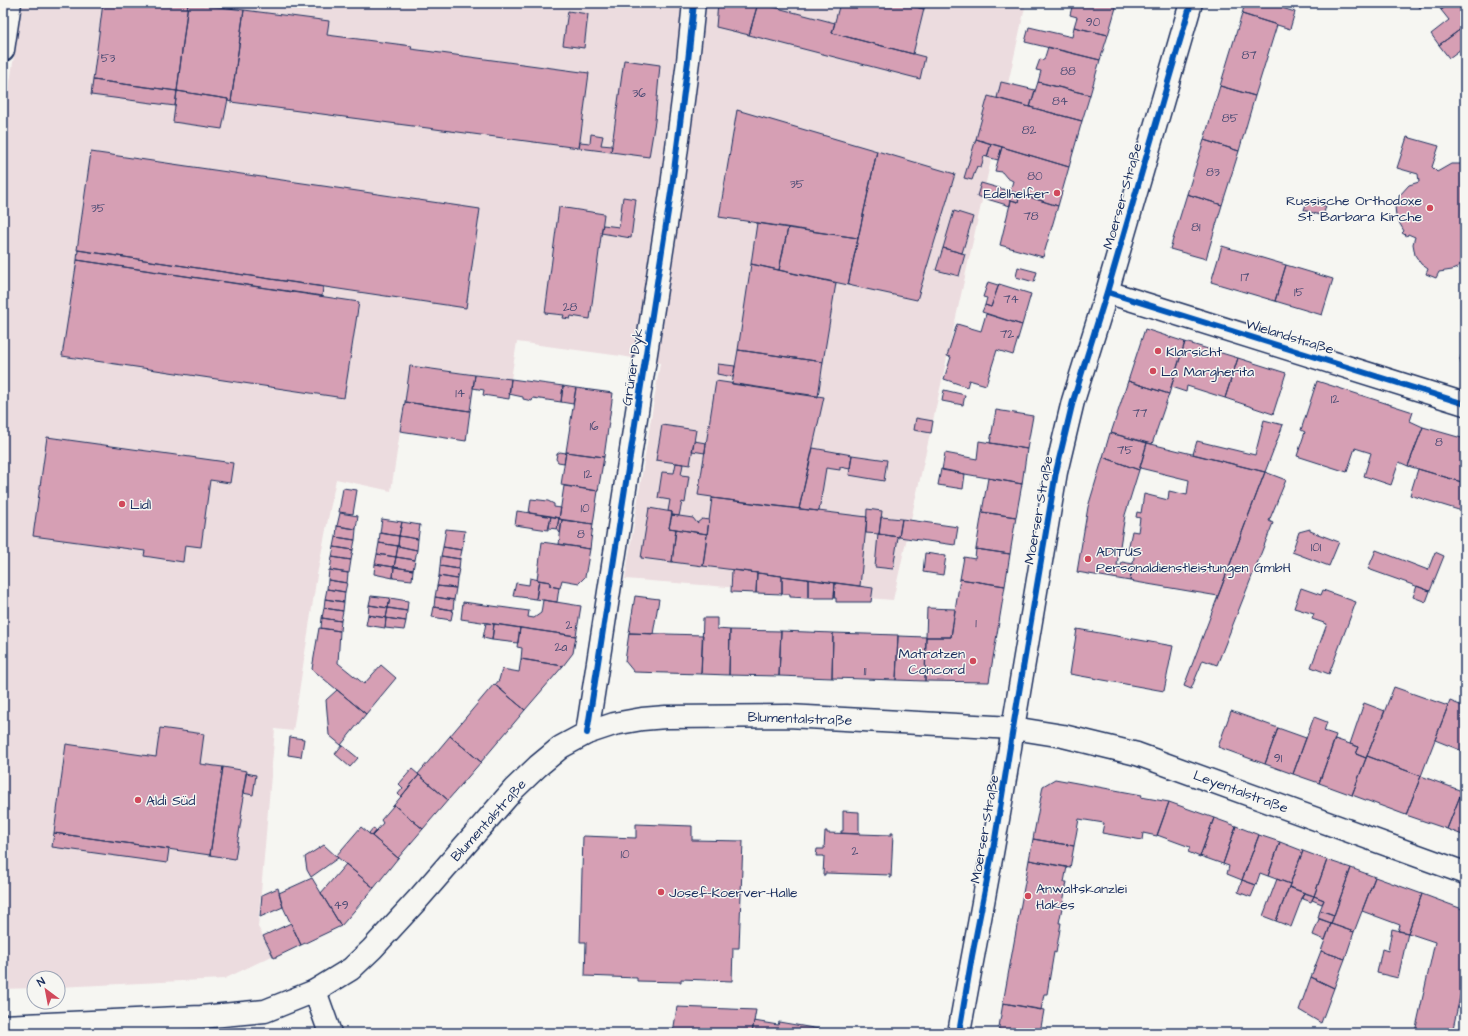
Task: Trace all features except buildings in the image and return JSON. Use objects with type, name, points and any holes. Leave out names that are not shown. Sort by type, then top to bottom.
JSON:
[{"type":"main road","points":[[3,50],[10,3]]},
{"type":"main road","name":"Grüner Dyk","points":[[588,733],[672,186],[694,3]]},
{"type":"main road","name":"Moerser Straße","points":[[959,1033],[972,956],[995,839],[1056,472],[1072,401],[1107,292],[1191,3]]},
{"type":"main road","name":"Wielandstraße","points":[[1107,292],[1465,404]]},
{"type":"main road","name":"Blumentalstraße","points":[[3,1026],[201,1017],[265,1011],[315,992],[351,968],[372,949],[420,898],[514,789],[538,766],[561,747],[588,733],[614,724],[666,717],[788,716],[1013,728]]},
{"type":"main road","name":"Leyentalstraße","points":[[1013,728],[1063,736],[1137,754],[1465,873]]},
{"type":"main road","points":[[315,992],[330,1033]]},
{"type":"shaded area","points":[[22,3],[1026,3],[893,600],[625,579],[660,363],[621,356],[517,342],[511,379],[410,366],[391,491],[336,479],[317,575],[293,731],[275,729],[258,927],[274,955],[224,979],[66,987],[66,970],[26,970],[26,988],[3,989],[3,128]]},
{"type":"cycle path","points":[[587,733],[672,186],[694,3]]},
{"type":"cycle path","points":[[959,1033],[972,956],[995,839],[1056,472],[1073,401],[1107,292],[1191,3]]},
{"type":"cycle path","points":[[1107,292],[1465,404]]},
{"type":"place","name":"Edelhelfer","points":[[1057,193]]},
{"type":"place","name":"Russische Orthodoxe St. Barbara Kirche","points":[[1430,208]]},
{"type":"place","name":"Klarsicht","points":[[1158,351]]},
{"type":"place","name":"La Margherita","points":[[1153,371]]},
{"type":"place","name":"Lidl","points":[[122,504]]},
{"type":"place","name":"ADITUS Personaldienstleistungen GmbH","points":[[1088,559]]},
{"type":"place","name":"Matratzen Concord","points":[[973,661]]},
{"type":"place","name":"Aldi Süd","points":[[138,800]]},
{"type":"place","name":"Josef-Koerver-Halle","points":[[661,892]]},
{"type":"place","name":"Anwaltskanzlei Hakes","points":[[1028,896]]}]
